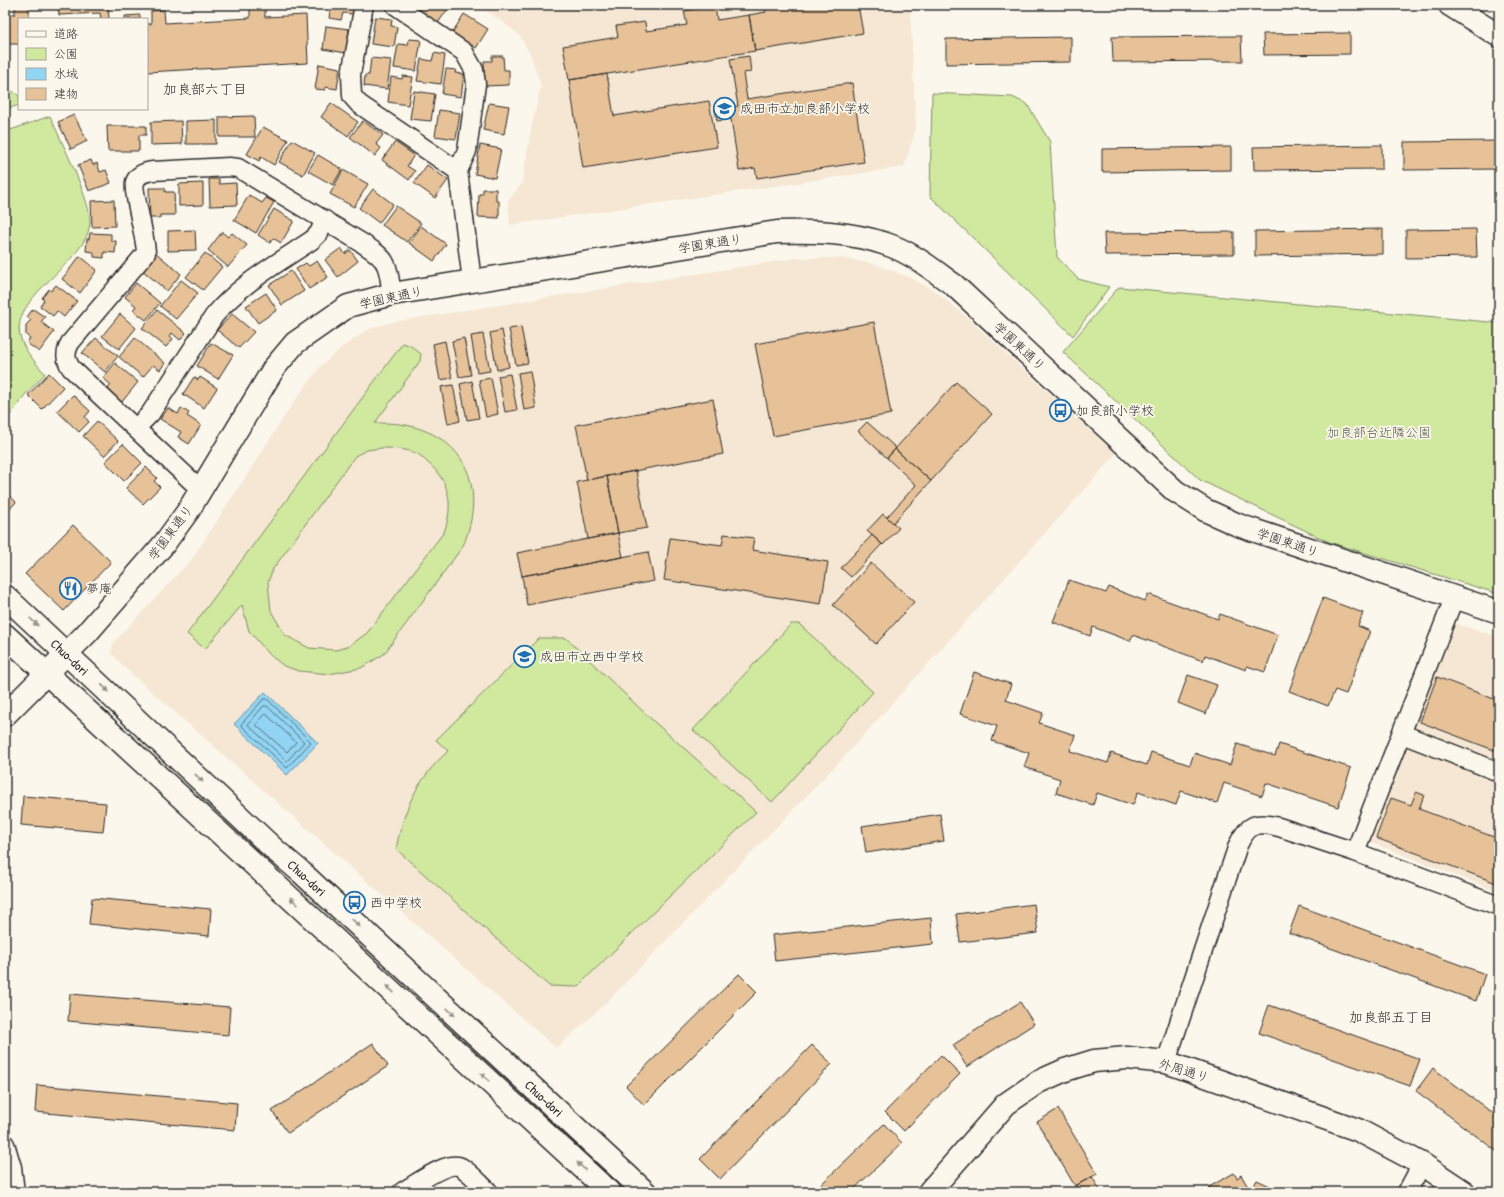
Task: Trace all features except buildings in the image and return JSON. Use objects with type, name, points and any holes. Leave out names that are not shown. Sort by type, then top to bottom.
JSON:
[{"type":"street","points":[[364,5],[351,74],[352,96],[360,104],[443,163],[458,171]]},
{"type":"street","points":[[395,5],[464,52],[474,70],[476,84],[467,151],[458,171],[472,282]]},
{"type":"street","points":[[1450,5],[1499,36]]},
{"type":"street","points":[[200,488],[71,368],[66,360],[66,351],[70,343],[146,253],[146,241],[135,192],[135,183],[138,177],[144,172],[228,167],[238,168],[362,243],[382,258],[386,266],[392,294]]},
{"type":"street","points":[[136,428],[150,414],[214,316],[226,301],[240,289],[312,240],[319,233],[325,220]]},
{"type":"street","name":"学園東通り","points":[[5,715],[65,653],[86,634],[164,544],[188,511],[200,488],[274,368],[295,343],[348,306],[392,294],[777,232],[814,231],[854,236],[887,244],[915,258],[954,285],[1175,491],[1205,510],[1238,525],[1499,612]]},
{"type":"street","name":"Chuo-dori","points":[[5,596],[275,850],[301,872],[645,1192]]},
{"type":"street","points":[[1355,852],[1454,598]]},
{"type":"street","name":"Chuo-dori","points":[[5,635],[609,1192]]},
{"type":"street","points":[[1402,734],[1499,772]]},
{"type":"street","points":[[1166,1062],[1238,845],[1245,831],[1255,825],[1266,823],[1355,852],[1499,906]]},
{"type":"street","name":"外周通り","points":[[929,1192],[1006,1104],[1038,1082],[1066,1070],[1094,1061],[1128,1058],[1166,1062],[1358,1130],[1422,1164],[1464,1192]]},
{"type":"street","points":[[5,1144],[12,1167],[15,1192]]},
{"type":"street","points":[[402,1192],[442,1168],[452,1164],[461,1167],[489,1192]]},
{"type":"street","points":[[1407,1192],[1422,1164]]},
{"type":"shaded area","name":"成田市立加良部小学校","points":[[476,5],[910,5],[916,129],[904,167],[510,225],[508,201],[522,183],[531,129],[541,86],[531,56],[520,36],[498,18]]},
{"type":"shaded area","name":"成田市立西中学校","points":[[797,258],[842,258],[874,264],[909,277],[935,291],[962,313],[1116,454],[845,756],[602,1007],[556,1048],[126,669],[111,653],[113,643],[192,559],[294,402],[320,367],[342,347],[369,329],[392,322]]},
{"type":"shaded area","points":[[1453,623],[1499,637],[1499,892],[1370,842]]},
{"type":"green space","points":[[5,86],[18,95],[18,105],[5,110]]},
{"type":"green space","points":[[932,93],[1012,97],[1027,104],[1050,142],[1057,257],[1078,279],[1109,287],[1073,336],[930,196]]},
{"type":"green space","points":[[50,116],[80,184],[89,211],[90,221],[86,236],[77,251],[36,294],[25,308],[20,323],[21,339],[28,353],[45,374],[24,396],[5,422],[5,132]]},
{"type":"green space","name":"加良部台近隣公園","points":[[1119,287],[1499,323],[1499,594],[1329,542],[1200,480],[1063,352]]},
{"type":"green space","points":[[403,343],[411,346],[421,354],[420,361],[375,423],[394,423],[406,425],[427,432],[445,442],[458,454],[467,470],[472,487],[473,506],[470,526],[463,546],[384,654],[361,668],[329,674],[299,671],[284,666],[270,655],[249,631],[242,605],[205,649],[187,634]],"holes":[[[381,448],[414,452],[435,469],[441,477],[448,494],[449,512],[444,532],[367,633],[349,646],[336,650],[309,648],[285,635],[271,611],[268,582],[273,569],[355,456],[367,450]]]},
{"type":"green space","points":[[791,624],[799,624],[873,692],[772,802],[693,730]]},
{"type":"green space","points":[[539,638],[566,638],[650,718],[756,812],[577,987],[549,986],[396,849],[411,800],[421,782],[448,751],[436,740]]},
{"type":"water","points":[[265,692],[318,743],[287,775],[234,724]]},
{"type":"place","name":"成田市立加良部小学校","points":[[725,108]]},
{"type":"place","name":"加良部小学校","points":[[1061,410]]},
{"type":"place","name":"夢庵","points":[[70,588]]},
{"type":"place","name":"成田市立西中学校","points":[[524,656]]},
{"type":"place","name":"西中学校","points":[[354,902]]},
{"type":"district","name":"加良部六丁目","points":[[205,89]]},
{"type":"district","name":"加良部五丁目","points":[[1391,1017]]}]
